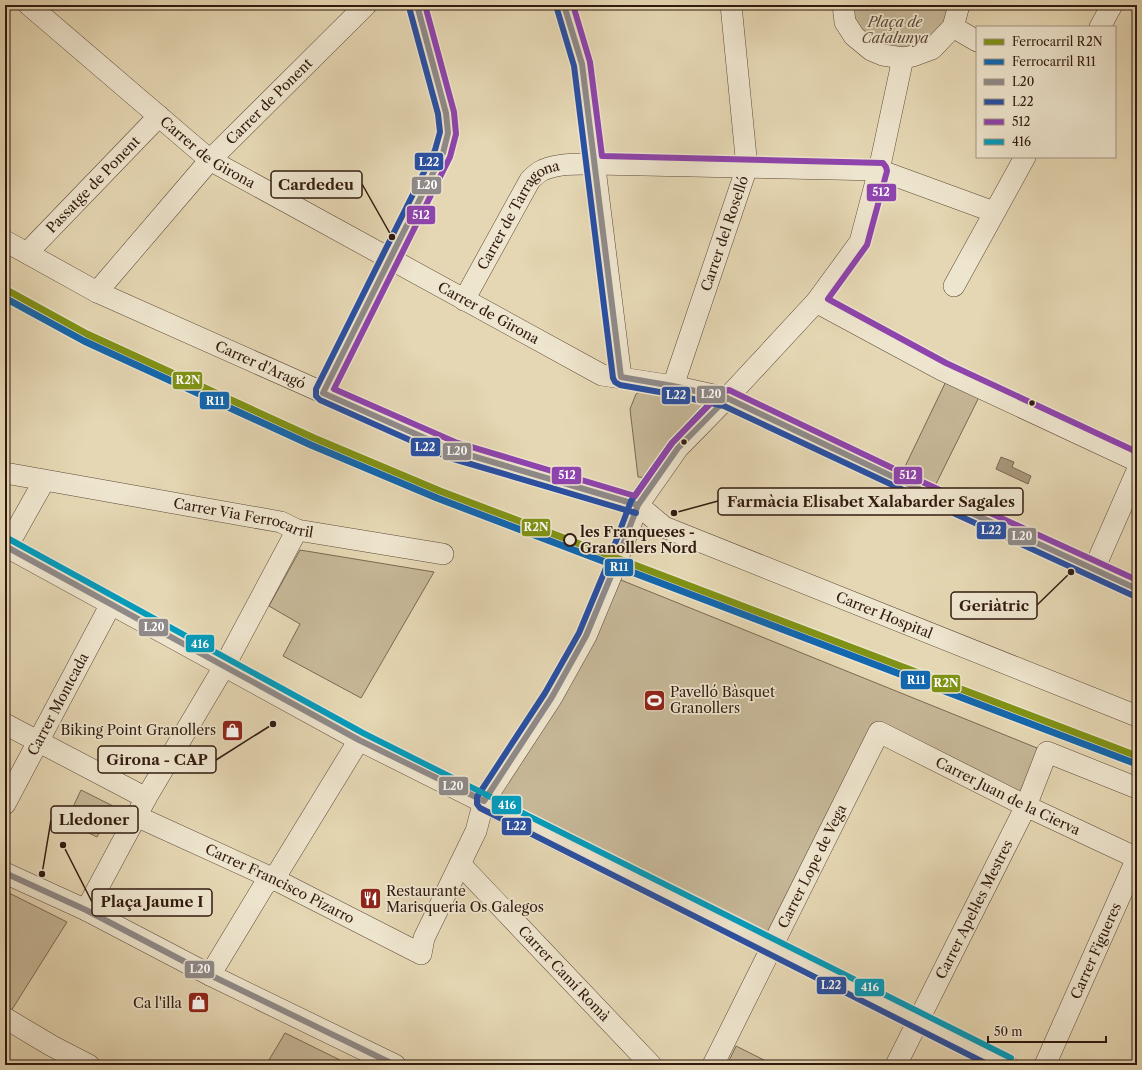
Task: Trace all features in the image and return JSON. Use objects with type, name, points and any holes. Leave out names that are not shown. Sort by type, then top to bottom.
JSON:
[{"type":"street","name":"Carrer de Girona","points":[[29,5],[210,160],[602,375],[673,386],[727,398],[1137,589]]},
{"type":"street","name":"Carrer de Ponent","points":[[97,292],[210,160],[366,5]]},
{"type":"street","points":[[323,393],[444,153],[448,133],[446,113],[417,5]]},
{"type":"street","name":"Carrer del Roselló","points":[[673,386],[747,168],[731,5]]},
{"type":"street","points":[[843,5],[846,22],[854,36],[871,50],[882,56],[902,58],[914,56],[932,49],[953,27],[959,5]]},
{"type":"street","points":[[1101,26],[1112,5]]},
{"type":"street","points":[[566,6],[582,64],[621,377]]},
{"type":"street","points":[[953,27],[976,41]]},
{"type":"street","points":[[460,864],[476,831],[484,801],[552,696],[586,636],[638,505],[678,448],[727,398],[816,302],[860,242],[879,170],[902,58]]},
{"type":"street","name":"Passatge de Ponent","points":[[27,254],[159,116]]},
{"type":"street","points":[[954,286],[1024,158]]},
{"type":"street","name":"Carrer de Tarragona","points":[[464,300],[530,180],[542,170],[553,167],[578,164],[595,164],[879,170],[994,212]]},
{"type":"street","name":"Carrer d'Aragó","points":[[5,242],[97,292],[452,450],[638,505]]},
{"type":"street","points":[[816,302],[942,370],[1137,461]]},
{"type":"street","points":[[1094,569],[1137,471]]},
{"type":"street","name":"Carrer Via Ferrocarril","points":[[5,473],[281,522],[297,530],[443,554]]},
{"type":"street","points":[[44,481],[6,546],[359,740],[484,801],[1007,1065]]},
{"type":"street","name":"Carrer Hospital","points":[[638,505],[664,527],[1137,716]]},
{"type":"street","points":[[86,910],[141,807],[225,665],[297,530]]},
{"type":"street","name":"Carrer Montcada","points":[[5,804],[111,604]]},
{"type":"street","name":"Carrer Francisco Pizarro","points":[[5,724],[38,741],[141,807],[274,879],[421,954],[424,938],[460,864]]},
{"type":"street","name":"Carrer Juan de la Cierva","points":[[879,732],[1026,806],[1137,858]]},
{"type":"street","name":"Carrer Lope de Vega","points":[[714,1065],[879,732]]},
{"type":"street","points":[[210,974],[265,884],[274,879],[359,740]]},
{"type":"street","name":"Carrer Apel·les Mestres","points":[[896,1065],[1026,806],[1047,752],[1137,788]]},
{"type":"street","name":"Carrer Figueres","points":[[1046,1065],[1137,858]]},
{"type":"street","name":"Carrer Camí Romà","points":[[460,864],[651,1065]]},
{"type":"street","points":[[5,873],[86,910],[210,974],[396,1065]]},
{"type":"street","points":[[6,1021],[89,1065]]},
{"type":"green space","name":"Plaça de Catalunya","points":[[840,5],[951,5],[943,29],[923,48],[874,51]]},
{"type":"green space","points":[[950,373],[983,389],[931,494],[899,479]]},
{"type":"green space","points":[[645,389],[704,398],[706,414],[650,478],[638,477],[630,409],[636,394]]},
{"type":"green space","points":[[300,550],[434,572],[361,698],[283,656],[300,624],[269,606]]},
{"type":"green space","points":[[611,576],[1047,752],[1026,806],[879,732],[773,947],[484,801]]},
{"type":"green space","points":[[81,790],[113,806],[97,837],[66,822]]},
{"type":"green space","points":[[5,891],[67,922],[11,1011],[5,1007]]},
{"type":"green space","points":[[285,1033],[340,1060],[337,1065],[266,1065]]},
{"type":"green space","points":[[736,1046],[774,1065],[727,1065]]},
{"type":"shaded area","points":[[1001,457],[1014,462],[1012,467],[1031,476],[1028,484],[996,469]]},
{"type":"rail line","name":"R2N","points":[[5,289],[87,334],[314,438],[440,491],[1137,756]]},
{"type":"rail line","name":"R11","points":[[5,298],[84,341],[311,445],[437,498],[1134,763]]},
{"type":"transit line","name":"L20","points":[[417,5],[446,113],[448,133],[443,153],[323,393],[452,450],[638,505]]},
{"type":"transit line","name":"512","points":[[425,5],[454,112],[456,134],[450,157],[334,389],[455,442],[635,496],[672,443],[722,392],[729,390],[907,475],[1137,580]]},
{"type":"transit line","name":"L20","points":[[564,5],[582,64],[621,377],[673,386],[727,398],[904,482],[1137,589]]},
{"type":"transit line","name":"512","points":[[573,5],[590,62],[602,156],[883,163],[887,171],[867,245],[828,299],[946,363],[1137,452]]},
{"type":"transit line","name":"L22","points":[[409,7],[438,114],[440,132],[435,150],[316,389],[316,396],[320,400],[450,458],[636,513]]},
{"type":"transit line","name":"L22","points":[[557,9],[574,66],[613,378],[615,382],[620,385],[671,394],[724,406],[1134,596]]},
{"type":"transit line","name":"L22","points":[[721,392],[672,443],[631,501],[604,573],[579,633],[545,693],[477,797],[477,804],[480,808],[989,1065]]},
{"type":"transit line","name":"L20","points":[[5,546],[359,740],[484,801],[552,697],[586,636],[638,505],[678,448],[727,398]]},
{"type":"transit line","name":"416","points":[[9,539],[363,733],[1011,1058]]},
{"type":"transit line","name":"L20","points":[[5,873],[86,910],[210,975],[395,1065]]},
{"type":"place","name":"Cardedeu","points":[[392,237]]},
{"type":"place","name":"Farmàcia Elisabet Xalabarder Sagales","points":[[674,513]]},
{"type":"place","name":"les Franqueses - Granollers Nord","points":[[570,540]]},
{"type":"place","name":"Geriàtric","points":[[1071,572]]},
{"type":"place","name":"Pavelló Bàsquet Granollers","points":[[654,700]]},
{"type":"place","name":"Girona - CAP","points":[[273,724]]},
{"type":"place","name":"Biking Point Granollers","points":[[232,730]]},
{"type":"place","name":"Plaça Jaume I","points":[[63,845]]},
{"type":"place","name":"Lledoner","points":[[42,874]]},
{"type":"place","name":"Restaurante Marisqueria Os Galegos","points":[[370,899]]},
{"type":"place","name":"Ca l'illa","points":[[198,1003]]}]
